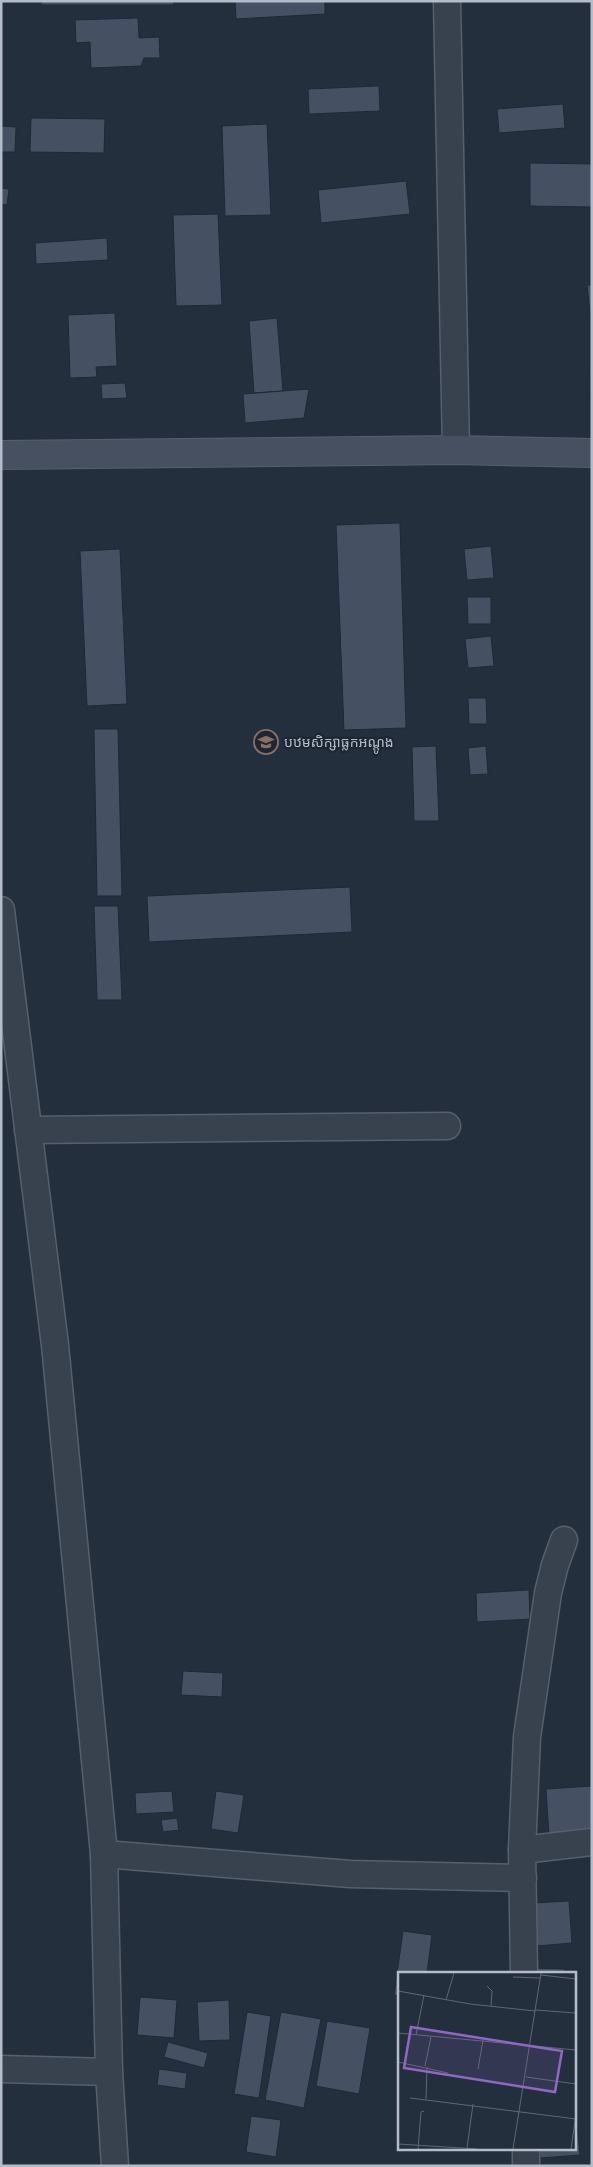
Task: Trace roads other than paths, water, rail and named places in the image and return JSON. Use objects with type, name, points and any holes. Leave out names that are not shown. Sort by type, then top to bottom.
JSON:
[{"type":"street","points":[[447,1],[456,450]]},
{"type":"street","points":[[1,455],[456,450],[592,453]]},
{"type":"street","points":[[1,910],[55,1345],[104,1854],[109,2072],[115,2166]]},
{"type":"street","points":[[28,1130],[447,1126]]},
{"type":"street","points":[[524,1972],[522,1850],[527,1737],[548,1593],[554,1565],[564,1540]]},
{"type":"street","points":[[522,1850],[592,1842]]},
{"type":"street","points":[[104,1854],[350,1874],[522,1878]]},
{"type":"street","points":[[1,2069],[109,2072]]},
{"type":"street","points":[[526,2150],[526,2166]]},
{"type":"place","name":"បឋមសិក្សាធ្លកអណ្តូង","points":[[266,742]]}]
